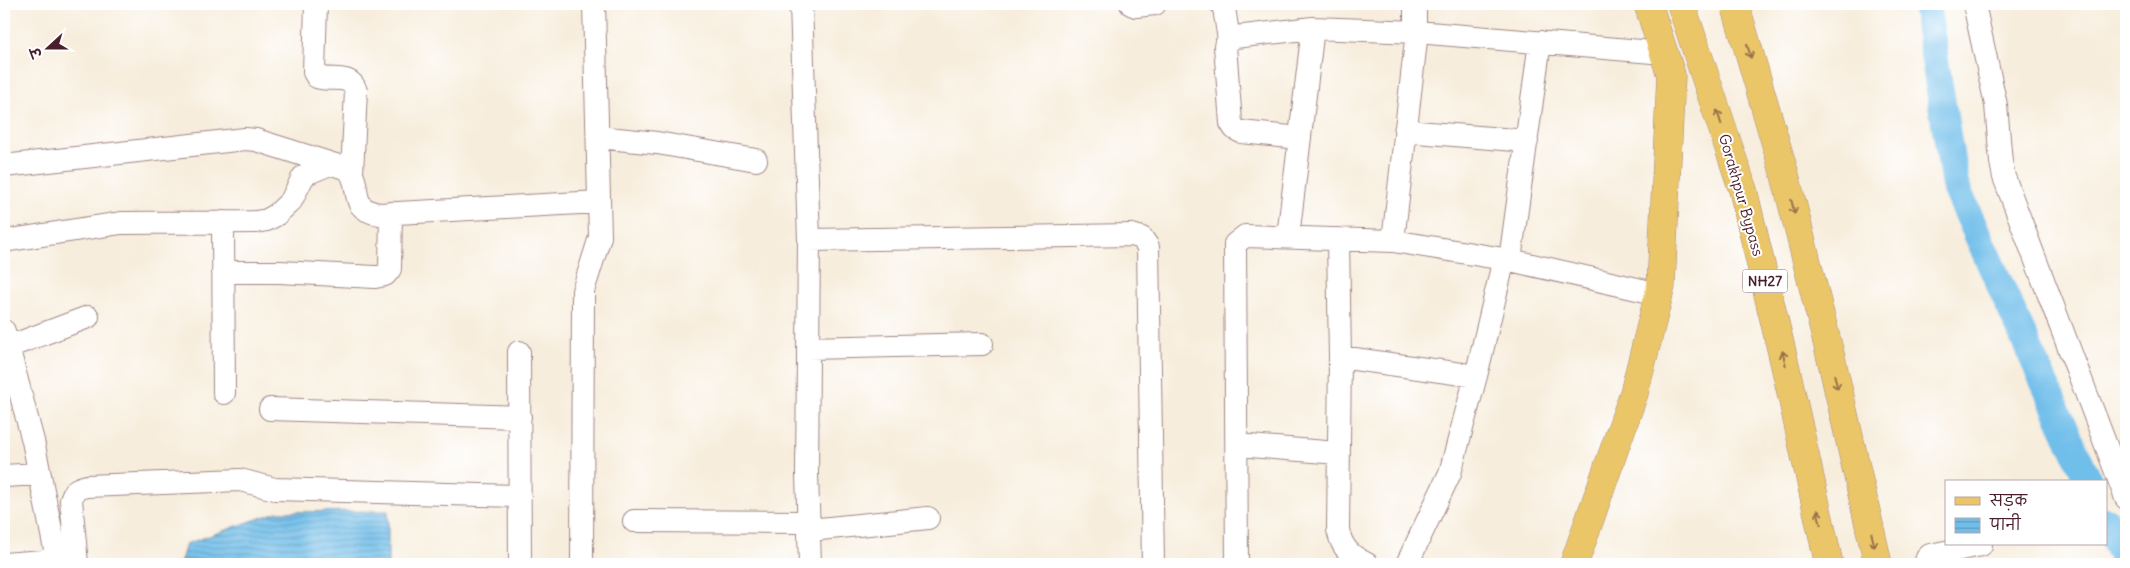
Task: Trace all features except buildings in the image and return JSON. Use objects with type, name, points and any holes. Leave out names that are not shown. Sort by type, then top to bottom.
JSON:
[{"type":"main road","points":[[1574,564],[1634,394],[1661,286],[1671,76],[1648,4]]},
{"type":"main road","name":"Gorakhpur Bypass","points":[[1682,4],[1743,190],[1785,364],[1829,564]]},
{"type":"main road","name":"NH27","points":[[1735,4],[1788,185],[1832,362],[1878,564]]},
{"type":"street","points":[[316,4],[314,72],[317,77],[322,79],[348,80],[354,85],[356,92],[352,174],[356,197],[360,206],[368,212],[391,213],[600,202]]},
{"type":"street","points":[[582,564],[583,291],[600,237],[594,4]]},
{"type":"street","points":[[801,4],[810,240],[807,474],[810,564]]},
{"type":"street","points":[[1131,4],[1136,6],[1154,4]]},
{"type":"street","points":[[1221,4],[1224,8],[1229,40]]},
{"type":"street","points":[[1393,241],[1416,32],[1415,4]]},
{"type":"street","points":[[1974,4],[1996,105],[2004,177],[2125,489]]},
{"type":"street","points":[[1288,237],[1312,28]]},
{"type":"street","points":[[1300,138],[1241,132],[1235,129],[1232,123],[1225,46],[1229,40],[1235,37],[1312,28],[1416,32],[1664,53]]},
{"type":"street","points":[[1407,564],[1450,474],[1507,259],[1527,141],[1540,42]]},
{"type":"street","points":[[1405,130],[1527,141]]},
{"type":"street","points":[[598,137],[656,143],[756,160]]},
{"type":"street","points":[[4,166],[245,139],[256,140],[348,169],[352,174]]},
{"type":"street","points":[[4,241],[121,223],[256,222],[266,220],[291,201],[308,173],[330,164]]},
{"type":"street","points":[[223,272],[280,272],[375,277],[385,275],[390,269],[391,213]]},
{"type":"street","points":[[223,222],[224,393]]},
{"type":"street","points":[[810,240],[1132,235],[1142,238],[1148,246],[1153,564]]},
{"type":"street","points":[[1237,564],[1235,244],[1244,236],[1393,241],[1507,259],[1659,294]]},
{"type":"street","points":[[1338,239],[1340,541],[1353,557],[1367,564]]},
{"type":"street","points":[[64,563],[39,474],[33,441],[6,339],[88,317]]},
{"type":"street","points":[[808,348],[982,344]]},
{"type":"street","points":[[519,352],[520,564]]},
{"type":"street","points":[[1340,357],[1476,376]]},
{"type":"street","points":[[270,410],[520,417]]},
{"type":"street","points":[[1237,445],[1338,453]]},
{"type":"street","points":[[4,476],[39,474]]},
{"type":"street","points":[[64,563],[71,500],[74,492],[79,487],[240,480],[274,489],[520,496]]},
{"type":"street","points":[[634,521],[810,526],[928,518]]},
{"type":"street","points":[[1925,564],[1930,555],[1976,546]]},
{"type":"street","points":[[4,564],[64,563]]},
{"type":"water","points":[[388,511],[388,564],[180,564],[186,544],[277,512]]},
{"type":"waterway","points":[[1926,4],[1955,185],[2088,480]]},
{"type":"waterway","points":[[2108,525],[2126,564]]}]
